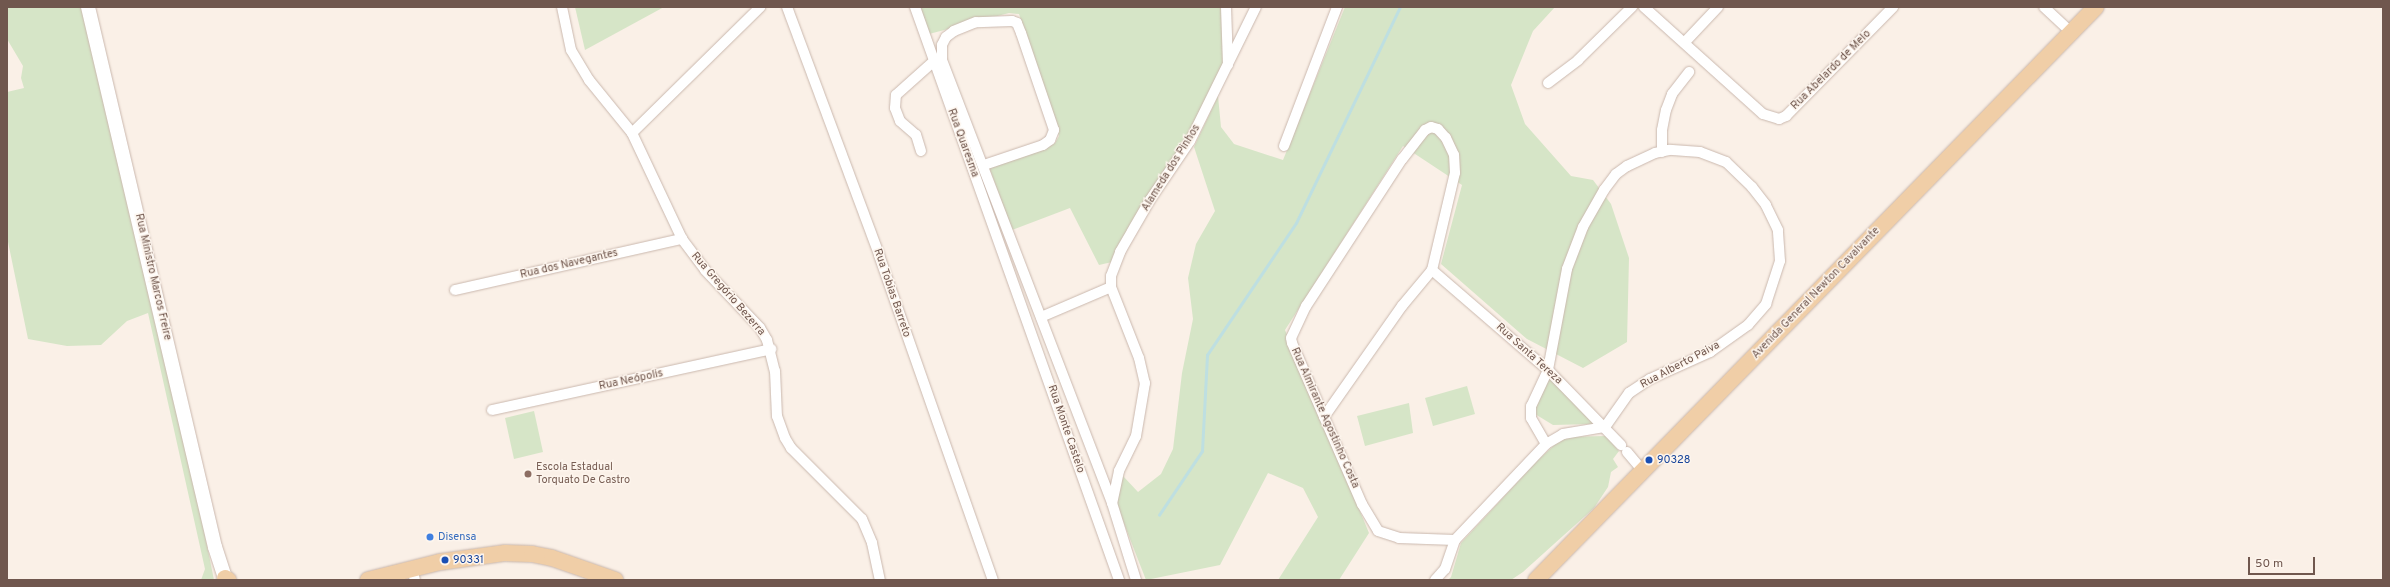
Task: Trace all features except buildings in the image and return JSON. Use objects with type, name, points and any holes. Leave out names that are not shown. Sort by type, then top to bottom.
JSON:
[{"type":"main road","name":"Rua Ministro Marcos Freire","points":[[88,7],[224,580]]},
{"type":"main road","name":"Avenida General Newton Cavalvante","points":[[1542,579],[1643,471],[2096,7]]},
{"type":"main road","points":[[368,580],[414,574],[505,553],[532,554],[564,561],[615,580]]},
{"type":"street","name":"Rua Gregório Bezerra","points":[[562,7],[567,37],[580,66],[632,133],[666,208],[682,239],[705,270],[760,328],[770,349],[775,371],[777,416],[784,438],[791,448],[862,519],[872,543],[880,580]]},
{"type":"street","points":[[632,133],[760,7]]},
{"type":"street","name":"Rua Tobias Barreto","points":[[787,7],[879,255],[993,580]]},
{"type":"street","name":"Rua Quaresma","points":[[915,7],[1012,278]]},
{"type":"street","points":[[1226,7],[1228,68]]},
{"type":"street","name":"Alameda dos Pinhos","points":[[1111,287],[1111,276],[1120,252],[1150,200],[1190,141],[1228,68],[1256,7]]},
{"type":"street","points":[[1284,146],[1337,7]]},
{"type":"street","points":[[1548,83],[1578,60],[1632,7]]},
{"type":"street","points":[[1644,7],[1685,42],[1718,7]]},
{"type":"street","name":"Rua Abelardo de Melo","points":[[1685,42],[1763,114],[1779,119],[1786,116],[1893,7]]},
{"type":"street","points":[[2044,7],[2071,32]]},
{"type":"street","points":[[984,165],[1043,145],[1050,140],[1054,130],[1017,24],[1004,19],[976,22],[946,37],[941,53],[1112,503],[1136,580]]},
{"type":"street","points":[[921,151],[916,135],[900,121],[895,108],[896,95],[934,61]]},
{"type":"street","points":[[1546,444],[1533,423],[1530,412],[1548,370],[1567,269],[1583,227],[1616,174],[1641,158],[1662,152],[1662,130],[1666,110],[1672,94],[1689,72]]},
{"type":"street","name":"Rua Almirante Agostinho Costa","points":[[1432,270],[1455,173],[1454,155],[1446,138],[1438,129],[1431,127],[1425,130],[1402,158],[1310,299],[1292,331],[1292,344],[1362,504],[1378,531],[1399,538],[1455,540]]},
{"type":"street","name":"Rua Alberto Paiva","points":[[1605,427],[1629,393],[1650,379],[1710,352],[1748,325],[1766,304],[1776,282],[1780,261],[1778,230],[1766,205],[1752,187],[1726,162],[1700,152],[1662,152]]},
{"type":"street","name":"Rua dos Navegantes","points":[[455,290],[682,239]]},
{"type":"street","points":[[1324,417],[1402,306],[1432,270]]},
{"type":"street","name":"Rua Santa Tereza","points":[[1432,270],[1548,370],[1605,427],[1643,471]]},
{"type":"street","name":"Rua Monte Castelo","points":[[1012,278],[1119,580]]},
{"type":"street","points":[[1041,317],[1111,287],[1139,358],[1145,383],[1136,436],[1116,482],[1112,503]]},
{"type":"street","name":"Rua Neópolis","points":[[492,410],[770,349]]},
{"type":"street","points":[[1435,580],[1445,569],[1455,540],[1546,444],[1564,434],[1605,427]]},
{"type":"green space","points":[[7,7],[84,7],[197,495],[214,580],[201,580],[205,569],[148,313],[127,321],[101,345],[67,346],[28,339],[7,237],[7,92],[24,88],[21,78],[23,66],[7,39]]},
{"type":"green space","points":[[575,7],[664,7],[585,50]]},
{"type":"green space","points":[[920,7],[1222,7],[1225,60],[1204,108],[1112,262],[1099,265],[1070,208],[1012,230],[989,167],[1055,143],[1059,136],[1019,14],[1009,13],[929,34]]},
{"type":"green space","points":[[1345,7],[1555,7],[1533,31],[1511,85],[1525,124],[1571,176],[1593,180],[1611,204],[1629,258],[1627,342],[1583,368],[1527,339],[1441,264],[1462,185],[1403,146],[1285,330],[1369,533],[1339,580],[1278,580],[1318,517],[1303,488],[1268,473],[1220,565],[1146,580],[1116,503],[1123,476],[1138,492],[1161,474],[1173,449],[1182,373],[1193,319],[1188,278],[1196,244],[1215,211],[1194,147],[1218,96],[1221,127],[1234,144],[1283,160]]},
{"type":"green space","points":[[1550,373],[1595,421],[1593,424],[1553,425],[1535,414],[1535,404]]},
{"type":"green space","points":[[1467,386],[1475,414],[1433,426],[1425,398]]},
{"type":"green space","points":[[1409,403],[1413,433],[1365,446],[1357,416]]},
{"type":"green space","points":[[534,411],[543,452],[514,459],[505,418]]},
{"type":"green space","points":[[1606,436],[1619,451],[1613,459],[1618,467],[1611,472],[1608,487],[1594,508],[1523,572],[1511,580],[1448,580],[1451,577],[1461,543],[1537,461],[1563,437]]},
{"type":"waterway","points":[[1159,515],[1202,451],[1207,355],[1296,223],[1400,7]]},
{"type":"place","name":"90328","points":[[1649,460]]},
{"type":"place","name":"Escola Estadual Torquato De Castro","points":[[528,474]]},
{"type":"place","name":"Disensa","points":[[430,537]]},
{"type":"place","name":"90331","points":[[445,560]]}]
